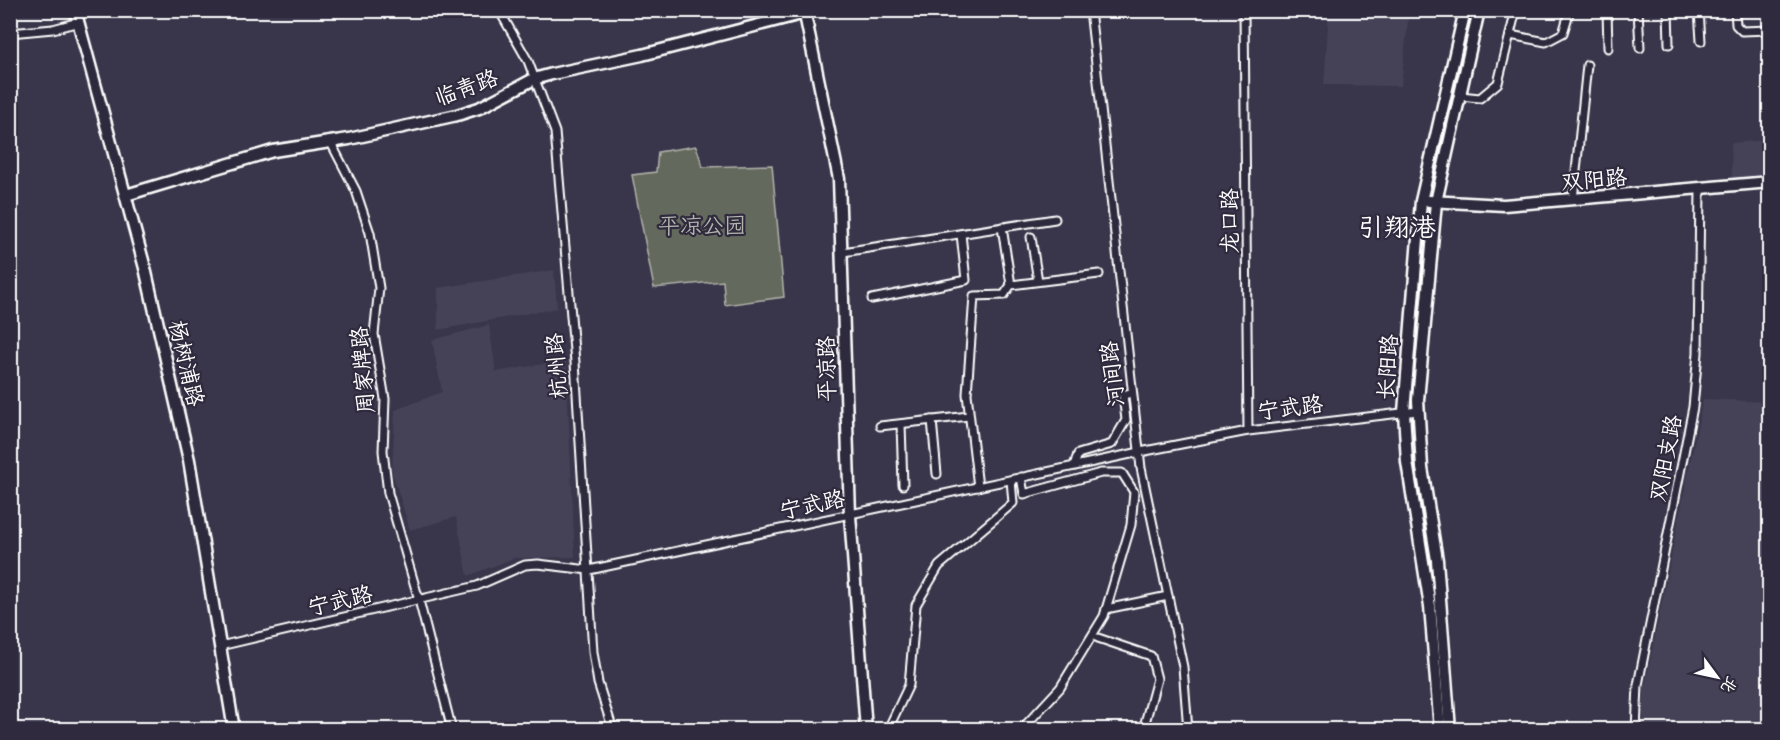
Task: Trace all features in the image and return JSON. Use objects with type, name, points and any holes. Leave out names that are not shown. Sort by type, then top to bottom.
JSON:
[{"type":"main road","name":"杨树浦路","points":[[75,10],[126,195],[189,460],[234,729]]},
{"type":"main road","name":"临青路","points":[[126,195],[273,151],[456,115],[493,101],[534,79],[817,10]]},
{"type":"main road","name":"长阳路","points":[[1440,729],[1429,596],[1407,462],[1404,412],[1421,201],[1465,10]]},
{"type":"main road","name":"长阳路","points":[[1450,729],[1437,560],[1422,468],[1419,411],[1436,201],[1479,10]]},
{"type":"main road","name":"平凉路","points":[[804,12],[839,179],[850,514],[866,729]]},
{"type":"main road","name":"双阳路","points":[[1421,201],[1504,205],[1770,182]]},
{"type":"street","name":"杭州路","points":[[500,10],[528,61],[555,132],[589,570],[594,664],[613,729]]},
{"type":"street","name":"河间路","points":[[1089,10],[1141,468],[1183,667],[1188,729]]},
{"type":"street","name":"龙口路","points":[[1244,10],[1248,431]]},
{"type":"street","points":[[1460,96],[1480,98],[1497,83],[1516,10]]},
{"type":"street","points":[[1510,35],[1546,42],[1563,33],[1570,10]]},
{"type":"street","points":[[1607,10],[1608,48]]},
{"type":"street","points":[[1638,10],[1640,48]]},
{"type":"street","points":[[1668,10],[1669,44]]},
{"type":"street","points":[[1700,10],[1701,41]]},
{"type":"street","points":[[1735,10],[1736,25],[1742,31],[1770,30]]},
{"type":"street","points":[[10,33],[53,29],[79,22]]},
{"type":"street","points":[[1572,200],[1587,65]]},
{"type":"street","name":"周家牌路","points":[[330,141],[356,191],[370,232],[379,288],[374,334],[385,399],[383,451],[388,493],[419,600],[452,729]]},
{"type":"street","name":"双阳支路","points":[[1635,729],[1638,685],[1693,407],[1698,353],[1700,189]]},
{"type":"street","points":[[843,252],[1055,219]]},
{"type":"street","points":[[978,487],[967,394],[974,296],[1004,295],[1011,285],[1002,227]]},
{"type":"street","points":[[872,299],[966,280],[961,234]]},
{"type":"street","points":[[1031,237],[1038,281]]},
{"type":"street","points":[[1011,285],[1099,274]]},
{"type":"street","points":[[1074,466],[1078,454],[1112,444],[1126,420],[1123,395],[1131,393]]},
{"type":"street","name":"宁武路","points":[[220,646],[477,586],[525,565],[589,570],[1021,477],[1248,431],[1419,411]]},
{"type":"street","points":[[880,426],[969,416]]},
{"type":"street","points":[[932,420],[937,474]]},
{"type":"street","points":[[901,424],[903,484]]},
{"type":"street","points":[[1021,477],[1024,494],[1101,473],[1122,473],[1134,492],[1131,525],[1106,609],[1060,688],[1021,729]]},
{"type":"street","points":[[874,729],[890,728],[909,685],[916,605],[939,566],[1013,503],[1011,480]]},
{"type":"street","points":[[1106,609],[1168,596]]},
{"type":"street","points":[[1098,638],[1151,656],[1157,679],[1143,729]]},
{"type":"shaded area","points":[[1329,11],[1409,11],[1401,86],[1324,85]]},
{"type":"shaded area","points":[[1767,94],[1769,94],[1769,140]]},
{"type":"shaded area","points":[[1769,140],[1769,176],[1732,180],[1731,143]]},
{"type":"shaded area","points":[[554,270],[557,308],[438,330],[438,288]]},
{"type":"shaded area","points":[[489,325],[496,372],[566,360],[575,557],[514,558],[468,576],[456,517],[410,530],[392,472],[395,410],[442,392],[432,340]]},
{"type":"shaded area","points":[[1703,399],[1769,402],[1769,729],[1643,729],[1644,691]]},
{"type":"green space","name":"平凉公园","points":[[696,146],[703,167],[772,165],[784,297],[725,305],[723,281],[654,288],[632,175],[656,172],[658,152]]},
{"type":"district","name":"引翔港","points":[[1397,227]]}]
